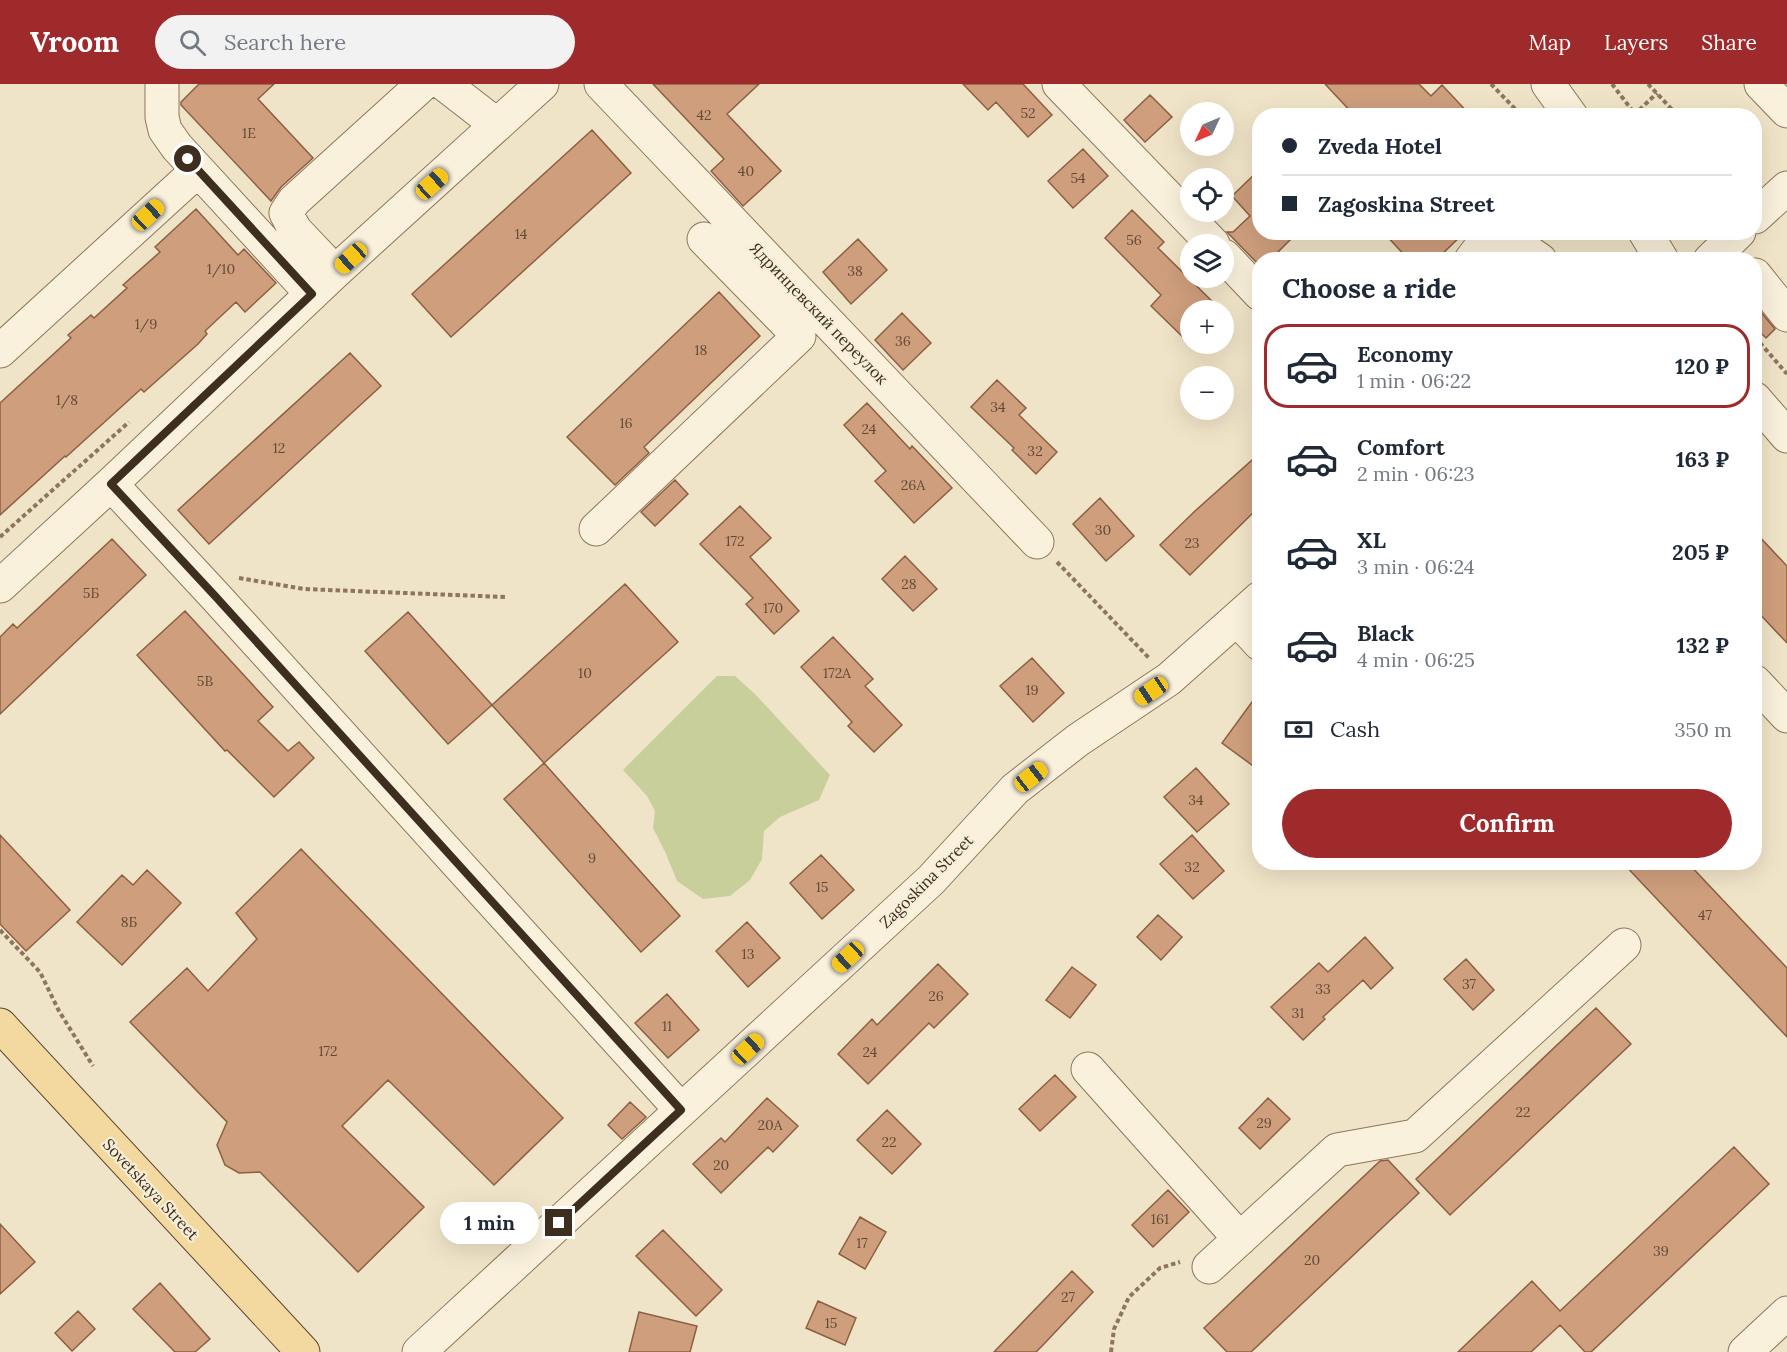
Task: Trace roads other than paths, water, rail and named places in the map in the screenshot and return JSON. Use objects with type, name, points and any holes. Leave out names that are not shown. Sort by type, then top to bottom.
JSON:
[{"type":"main road","name":"Sovetskaya Street","points":[[0,1025],[303,1352]]},
{"type":"street","points":[[162,84],[162,117],[165,130],[177,147],[198,170],[323,283]]},
{"type":"street","points":[[323,283],[286,213],[294,201],[423,84]]},
{"type":"street","points":[[444,84],[497,125]]},
{"type":"street","points":[[0,586],[323,283],[542,84]]},
{"type":"street","name":"Ядринцевский переулок","points":[[601,84],[1037,542]]},
{"type":"street","points":[[1059,84],[1202,234]]},
{"type":"street","points":[[1548,84],[1564,108]]},
{"type":"street","points":[[1761,84],[1787,111]]},
{"type":"street","points":[[0,351],[198,170]]},
{"type":"street","points":[[1762,211],[1787,188]]},
{"type":"street","points":[[596,529],[799,336],[704,239]]},
{"type":"street","points":[[1472,247],[1510,240],[1528,252]]},
{"type":"street","points":[[1234,267],[1252,286]]},
{"type":"street","points":[[1762,284],[1787,315]]},
{"type":"street","points":[[111,484],[681,1110]]},
{"type":"street","name":"Zagoskina Street","points":[[419,1352],[931,880],[1015,789],[1078,740],[1169,679],[1249,609]]},
{"type":"street","points":[[1762,689],[1787,716]]},
{"type":"street","points":[[1209,1267],[1337,1150],[1415,1136],[1624,945]]},
{"type":"street","points":[[1088,1069],[1240,1239]]},
{"type":"street","points":[[1745,1352],[1787,1312]]}]
